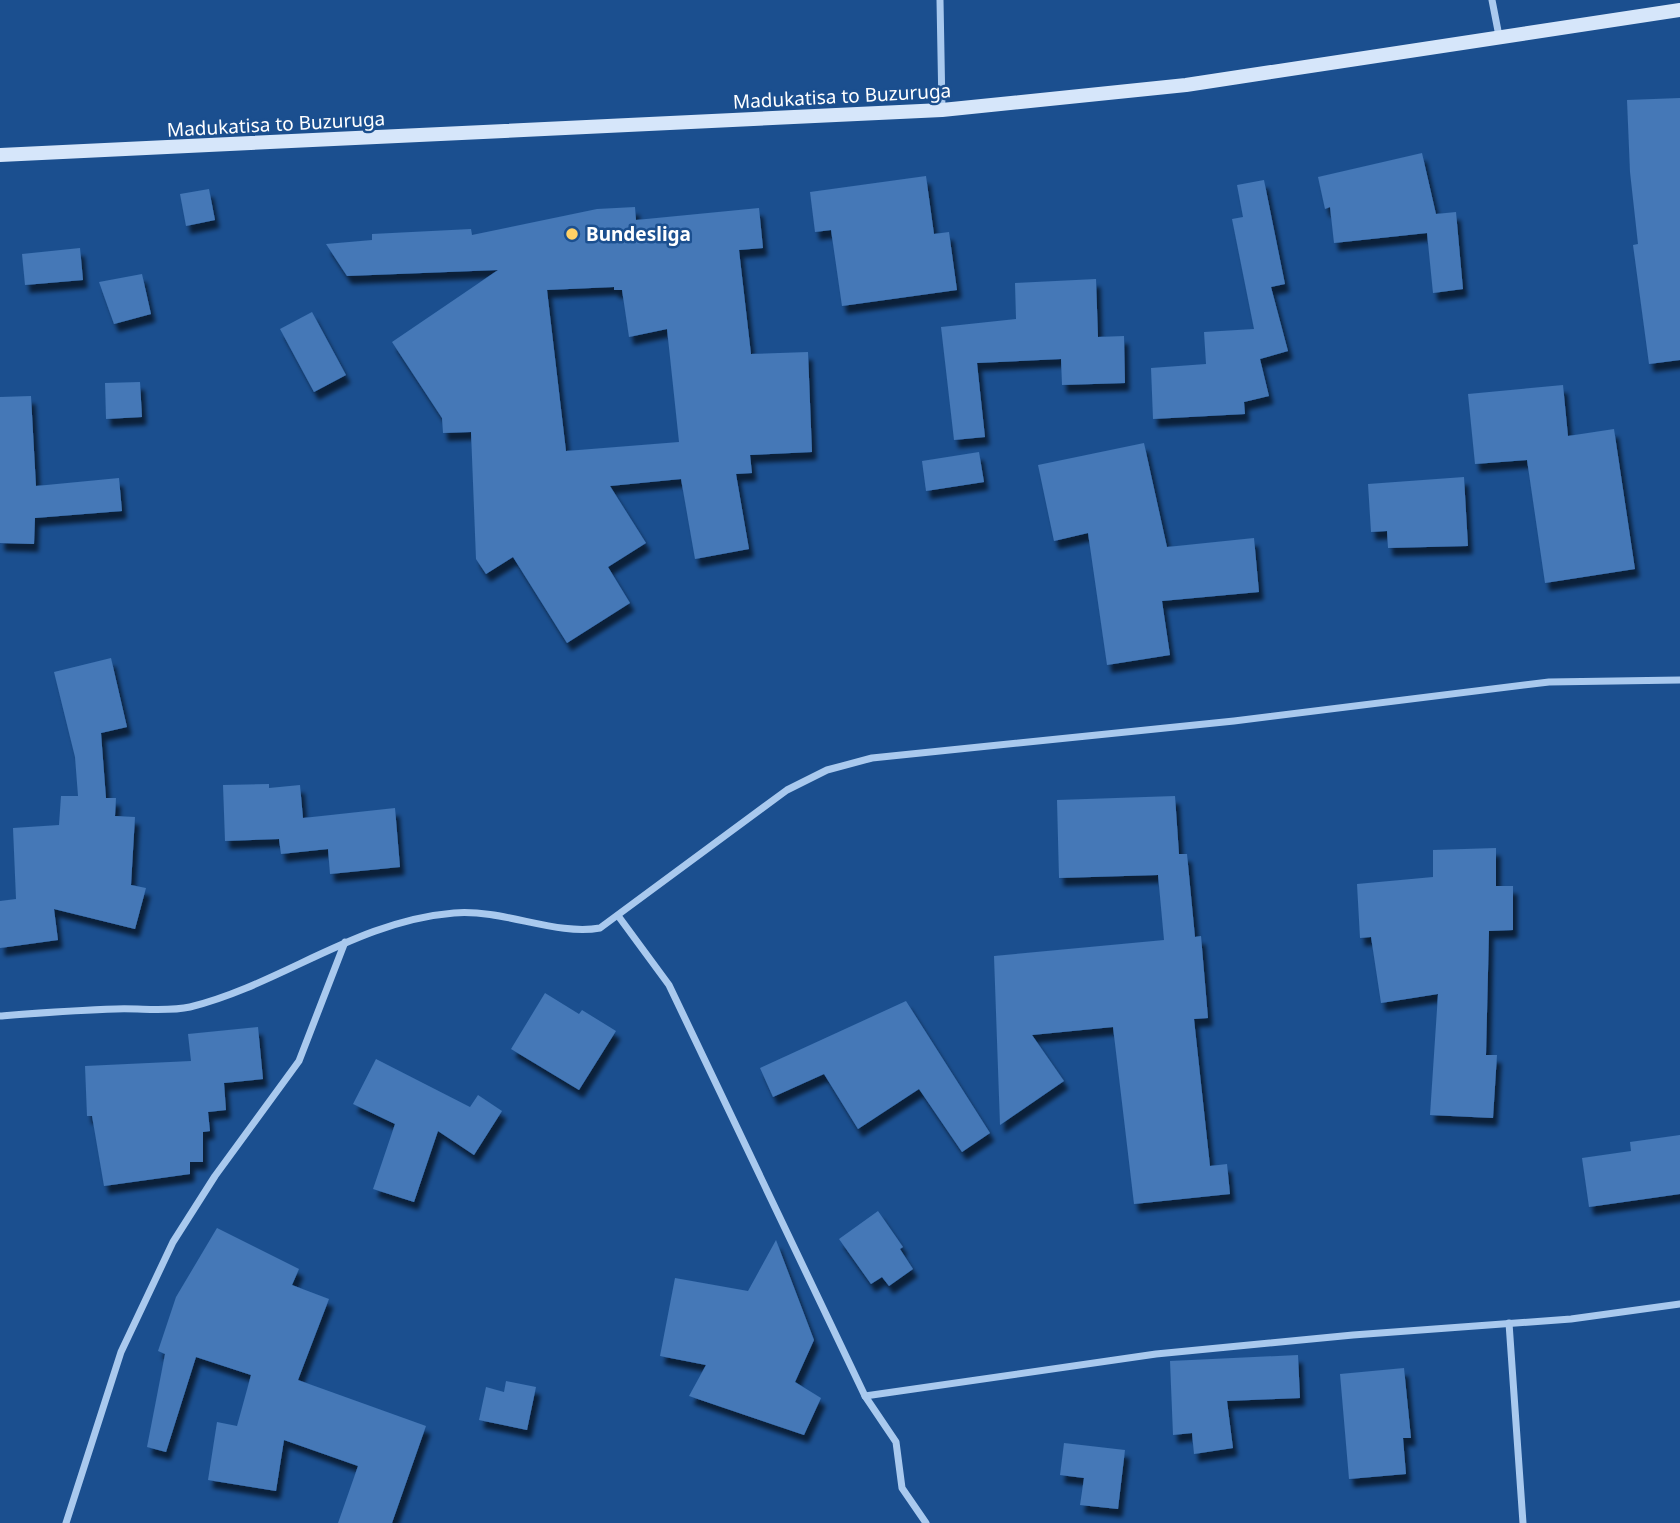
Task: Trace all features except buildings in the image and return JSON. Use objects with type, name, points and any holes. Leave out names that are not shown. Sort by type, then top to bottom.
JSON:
[{"type":"main road","name":"Madukatisa to Buzuruga","points":[[0,155],[942,110],[1186,85],[1680,10]]},
{"type":"street","points":[[940,0],[942,110]]},
{"type":"street","points":[[1492,0],[1499,36]]},
{"type":"street","points":[[0,1016],[84,1009],[188,1007],[243,989],[365,932],[454,913],[508,915],[580,932],[600,928],[619,918],[787,790],[827,770],[872,758],[1220,722],[1549,682],[1680,680]]},
{"type":"street","points":[[619,918],[669,985],[865,1396],[896,1442],[902,1488],[926,1523]]},
{"type":"street","points":[[66,1523],[121,1352],[173,1242],[215,1177],[299,1061],[345,941]]},
{"type":"street","points":[[865,1396],[1156,1354],[1571,1319],[1680,1304]]},
{"type":"street","points":[[1509,1323],[1523,1523]]},
{"type":"place","name":"Bundesliga","points":[[572,234]]}]
